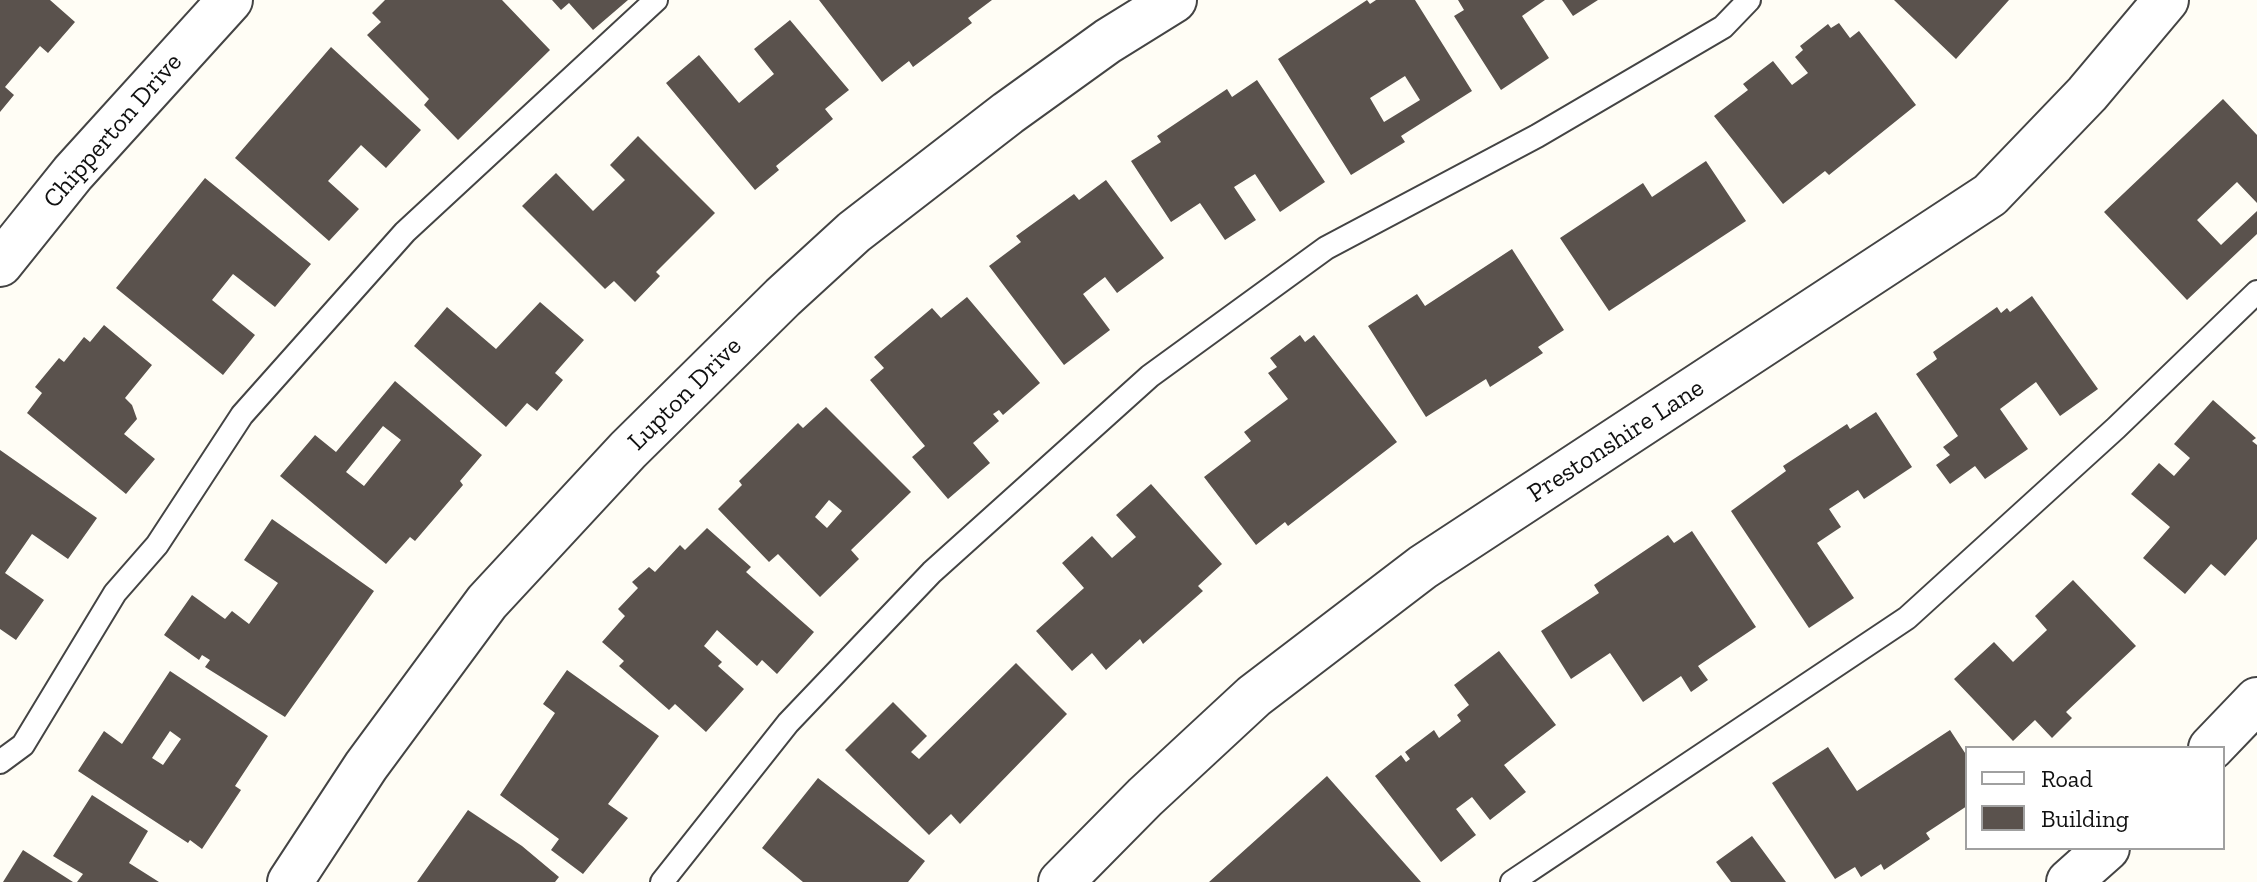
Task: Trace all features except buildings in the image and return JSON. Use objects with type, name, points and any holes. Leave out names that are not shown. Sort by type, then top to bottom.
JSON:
[{"type":"street","name":"Chipperton Drive","points":[[0,264],[73,173],[230,0]]},
{"type":"street","name":"Lupton Drive","points":[[290,882],[366,766],[487,602],[628,450],[783,297],[854,232],[1008,113],[1108,41],[1174,0]]},
{"type":"street","name":"Prestonshire Lane","points":[[1061,882],[1145,797],[1254,696],[1423,567],[1990,195],[2087,94],[2166,0]]},
{"type":"street","points":[[2213,746],[2257,700]]},
{"type":"street","points":[[2069,882],[2105,850]]},
{"type":"lane","points":[[0,762],[23,745],[115,593],[157,545],[242,415],[405,232],[656,0]]},
{"type":"lane","points":[[662,882],[788,723],[932,572],[1150,376],[1326,248],[1537,136],[1723,27],[1749,0]]},
{"type":"lane","points":[[1512,882],[1907,618],[2116,428],[2257,292]]}]
